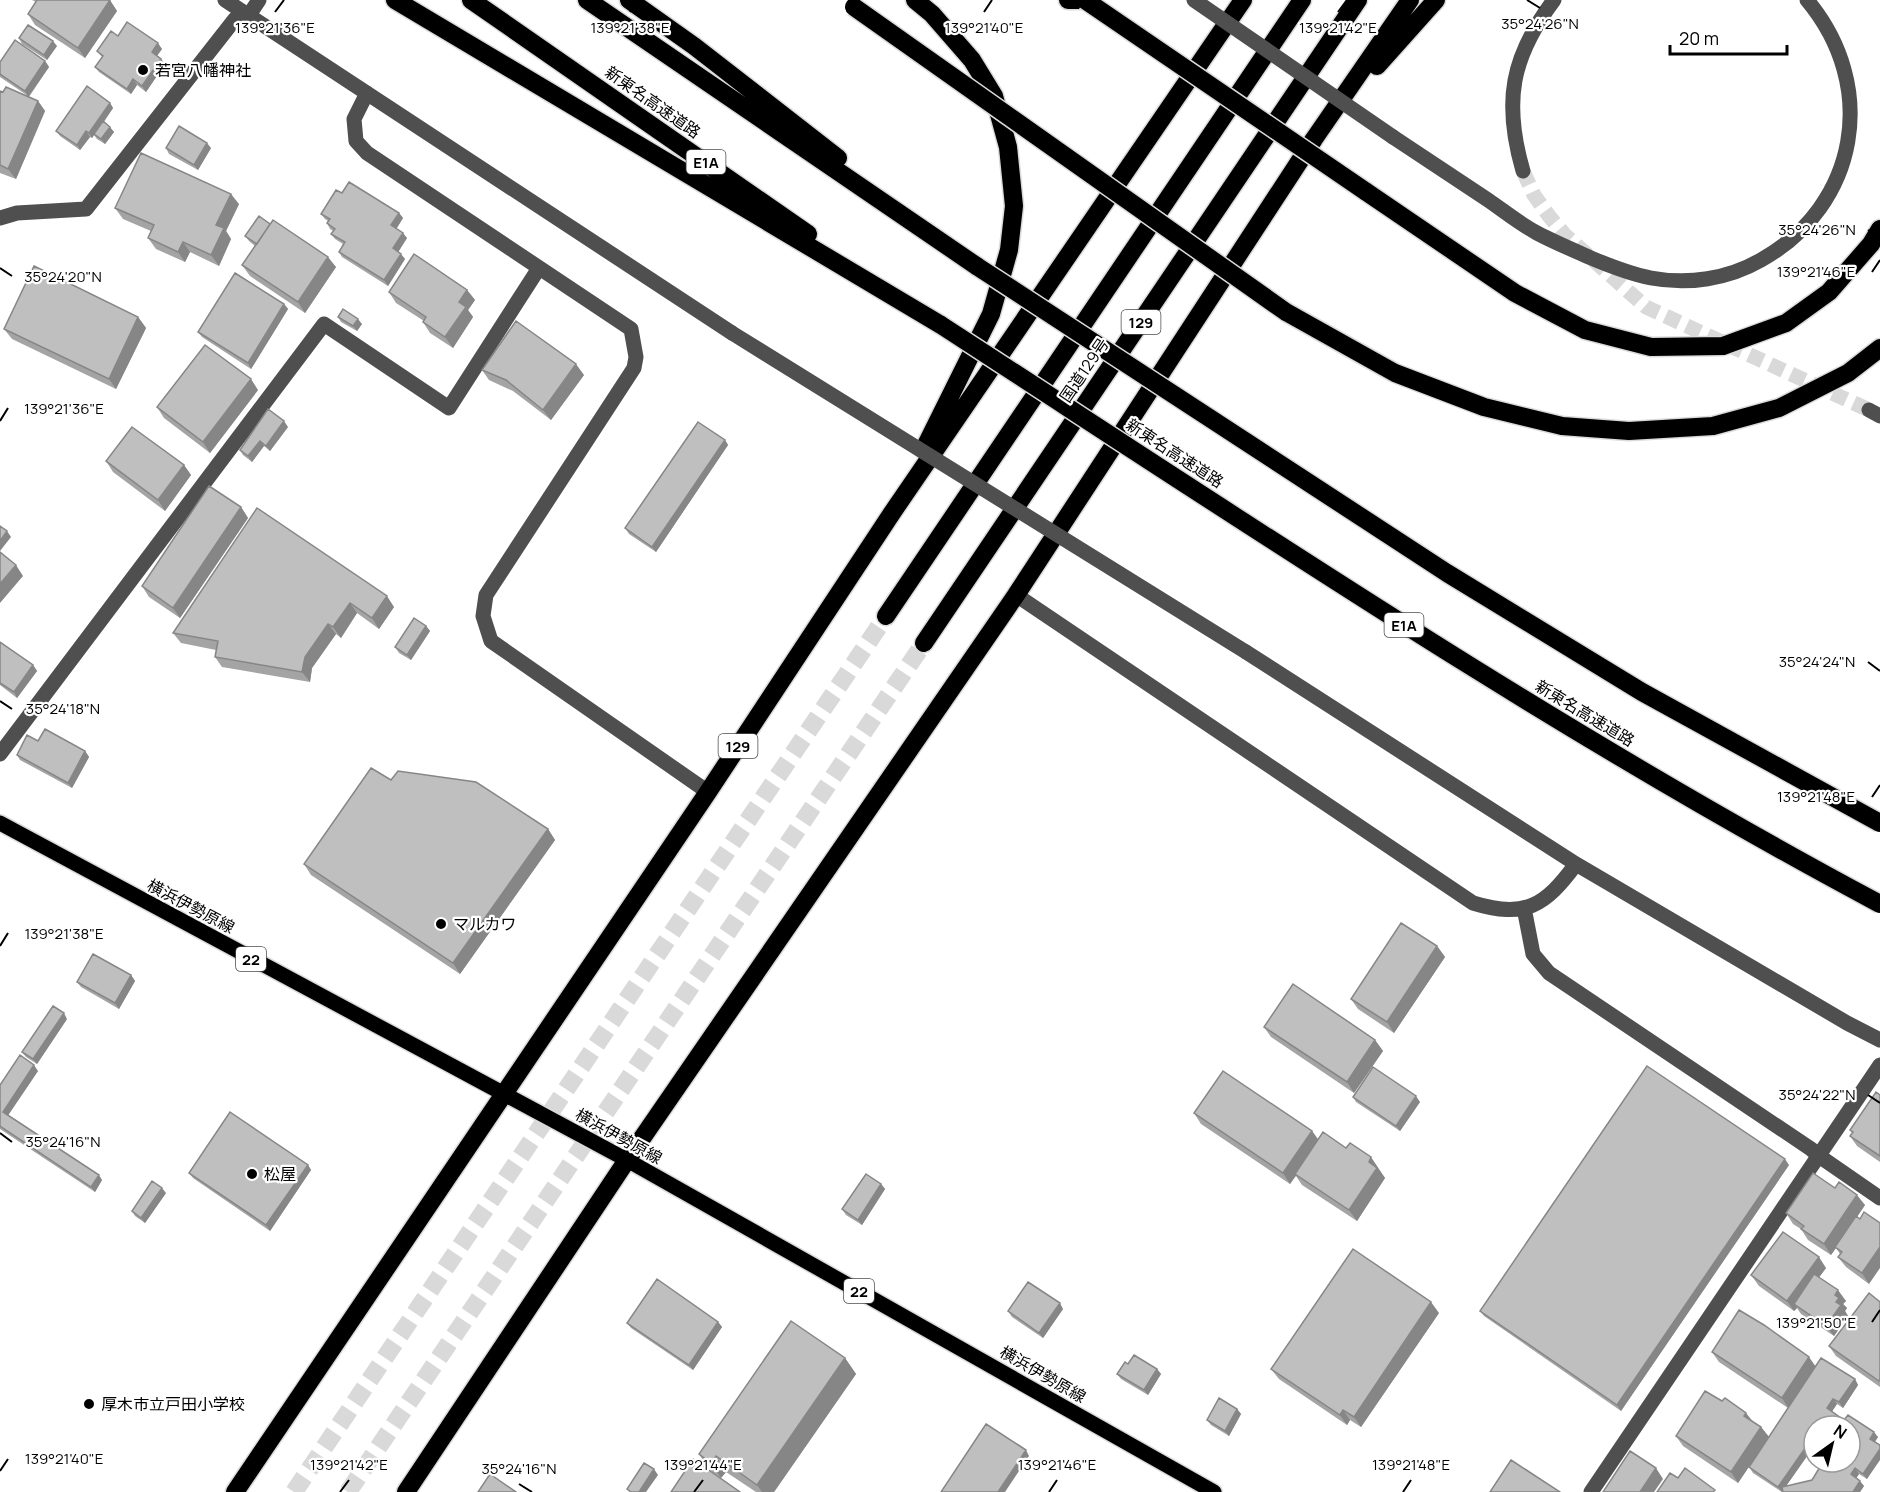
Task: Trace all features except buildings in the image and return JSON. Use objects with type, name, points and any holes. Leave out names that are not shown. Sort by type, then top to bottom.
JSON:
[{"type":"highway","points":[[395,0],[941,325]]},
{"type":"highway","name":"新東名高速道路","points":[[471,0],[941,325],[1414,632],[1612,753],[1880,904]]},
{"type":"highway","points":[[587,0],[978,267],[1447,573],[1642,692],[1880,823]]},
{"type":"highway","points":[[629,0],[694,46],[978,267]]},
{"type":"highway","points":[[892,513],[992,314],[1009,250],[1014,206],[1008,147],[994,96],[972,60],[932,14],[915,0]]},
{"type":"highway","points":[[1068,0],[1086,0],[1515,293],[1585,330],[1651,346],[1723,346],[1786,323],[1829,292],[1872,244],[1880,229]]},
{"type":"highway","name":"129","points":[[235,1492],[708,792],[892,513],[1243,0]]},
{"type":"highway","name":"国道129号","points":[[886,616],[1302,0]]},
{"type":"highway","name":"国道129号","points":[[924,643],[1358,0]]},
{"type":"highway","name":"129","points":[[406,1492],[627,1160],[1016,595],[1314,139],[1410,0]]},
{"type":"highway","points":[[1314,139],[1408,29],[1436,0]]},
{"type":"highway","points":[[849,3],[1286,312],[1395,373],[1484,407],[1562,426],[1629,431],[1713,426],[1779,408],[1848,373],[1880,348]]},
{"type":"main road","name":"横浜伊勢原線","points":[[0,823],[627,1160],[1214,1492]]},
{"type":"street","points":[[225,0],[732,333],[1246,652],[1576,864],[1847,1023],[1880,1040]]},
{"type":"street","points":[[0,218],[17,213],[86,208],[235,19],[249,15],[259,0]]},
{"type":"street","points":[[1194,0],[1536,232],[1599,261],[1651,278],[1680,281],[1726,275],[1749,267],[1782,248],[1808,224],[1838,176],[1845,156],[1850,111],[1847,80],[1839,51],[1830,31],[1807,0]]},
{"type":"street","points":[[1523,171],[1512,121],[1515,78],[1530,36],[1554,0]]},
{"type":"street","points":[[367,93],[354,119],[356,141],[361,147],[377,160],[631,329],[636,357],[634,368],[486,595],[483,616],[491,641],[708,792]]},
{"type":"street","points":[[0,754],[324,324],[449,408],[539,268]]},
{"type":"street","points":[[1016,595],[1473,903],[1492,908],[1524,908],[1547,898],[1576,864]]},
{"type":"street","points":[[1524,908],[1533,954],[1549,973],[1880,1198]]},
{"type":"street","points":[[1591,1492],[1880,1065]]},
{"type":"tunnel","points":[[1523,171],[1534,195],[1565,235],[1646,307],[1869,410]]},
{"type":"tunnel","points":[[294,1492],[886,616]]},
{"type":"tunnel","points":[[348,1492],[924,643]]},
{"type":"place","name":"若宮八幡神社","points":[[143,70]]},
{"type":"place","name":"マルカワ","points":[[441,924]]},
{"type":"place","name":"松屋","points":[[252,1174]]},
{"type":"place","name":"厚木市立戸田小学校","points":[[89,1404]]}]
